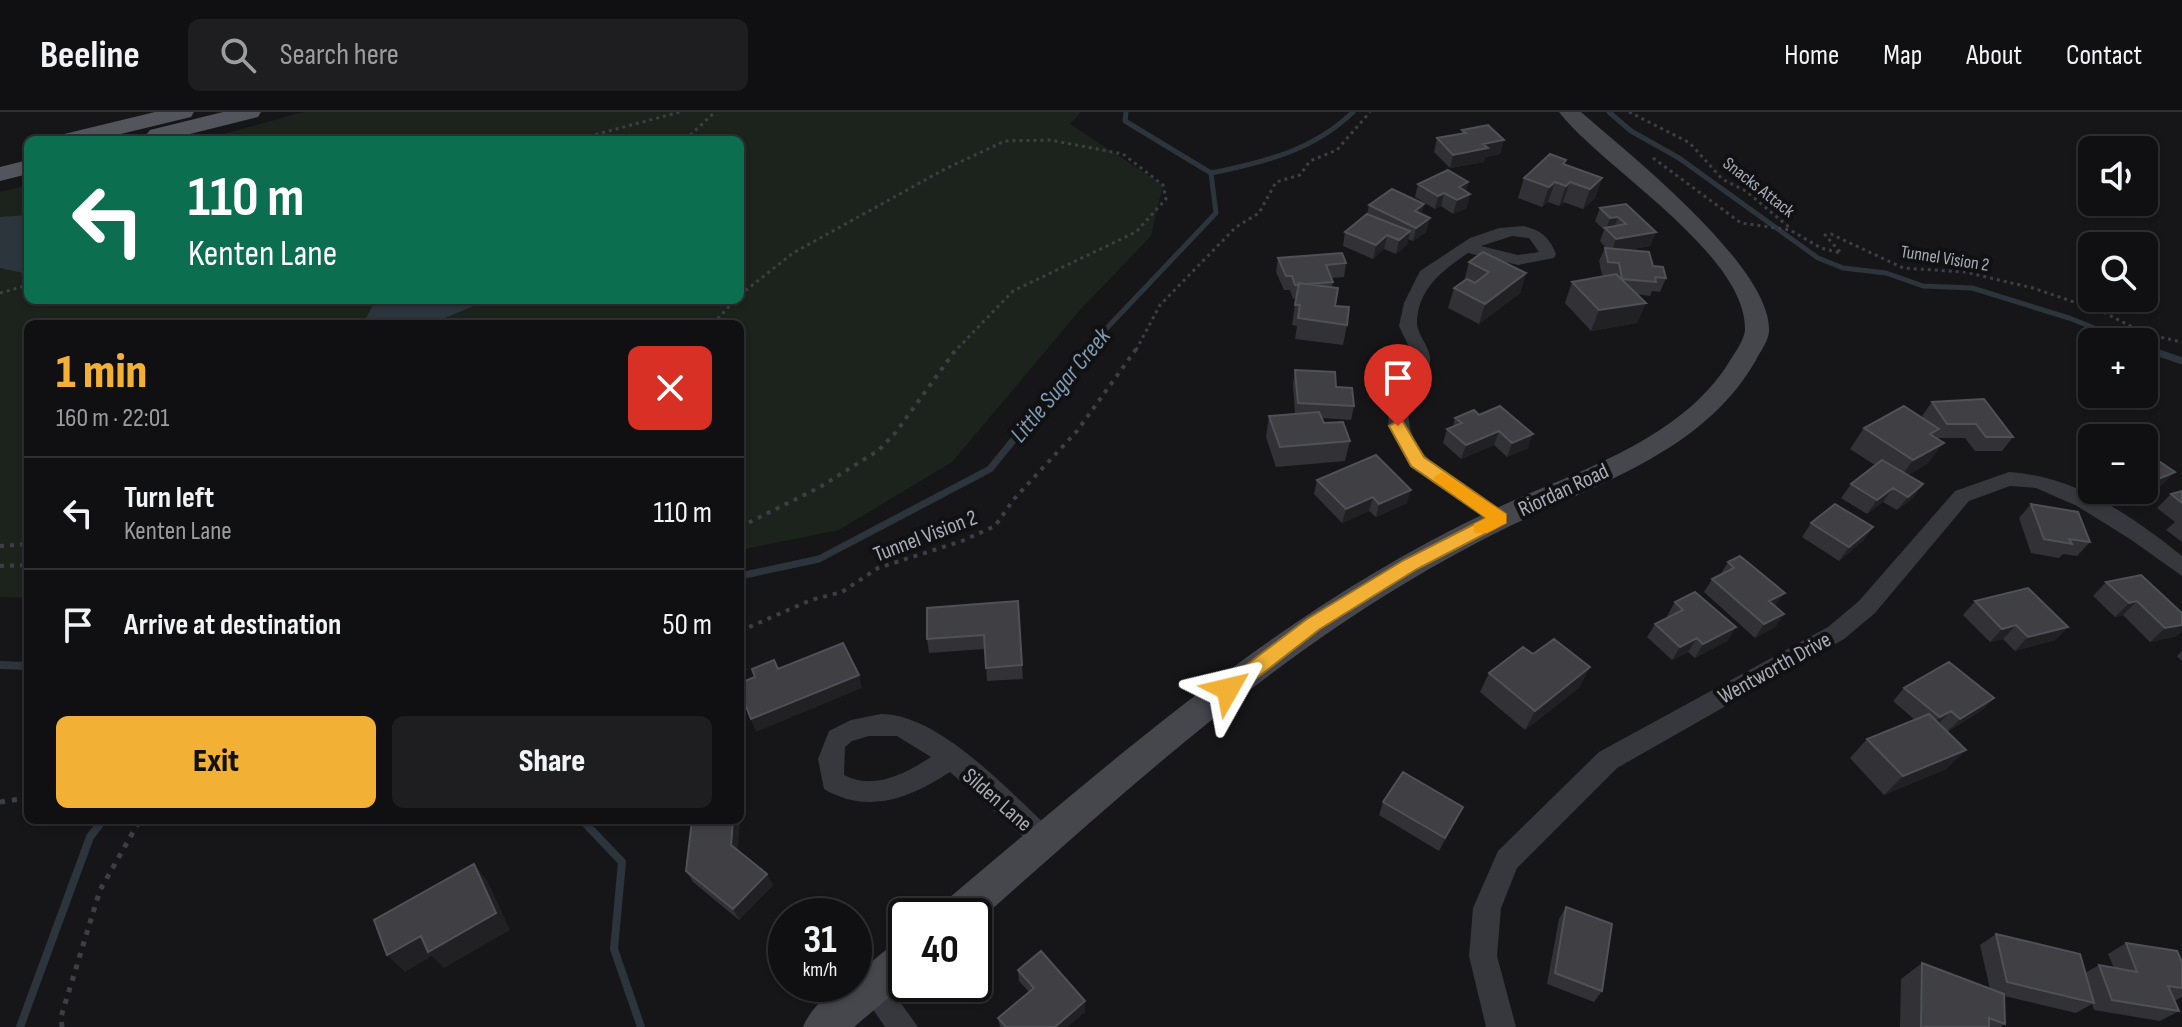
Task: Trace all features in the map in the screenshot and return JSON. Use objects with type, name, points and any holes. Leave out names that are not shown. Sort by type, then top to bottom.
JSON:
[{"type":"main road","points":[[84,136],[183,112]]},
{"type":"main road","points":[[154,136],[250,112]]},
{"type":"main road","points":[[0,156],[24,151]]},
{"type":"main road","points":[[0,174],[24,168]]},
{"type":"street","name":"Riordan Road","points":[[978,898],[1185,722],[1313,624],[1411,564],[1599,473],[1667,436],[1719,396],[1744,362],[1757,330],[1746,291],[1724,258],[1569,112]]},
{"type":"street","points":[[1466,247],[1429,271],[1413,303],[1408,326],[1420,351],[1421,369],[1400,403],[1398,426],[1417,461],[1500,519]]},
{"type":"street","name":"Wentworth Drive","points":[[1501,1027],[1483,956],[1487,908],[1507,860],[1608,760],[1836,633],[1867,607],[1962,496],[2009,479],[2039,481],[2084,501],[2138,533],[2182,568]]},
{"type":"street","name":"Silden Lane","points":[[949,759],[1046,841]]},
{"type":"street","points":[[888,973],[872,987],[903,1027]]},
{"type":"street","points":[[823,1027],[854,1002]]},
{"type":"path","points":[[590,136],[680,112]]},
{"type":"path","points":[[689,136],[715,112]]},
{"type":"path","name":"Tunnel Vision 2","points":[[744,629],[811,600],[842,592],[878,568],[962,541],[995,526],[1014,499],[1077,431],[1109,384],[1129,363],[1160,305],[1179,283],[1212,256],[1236,227],[1259,213],[1276,182],[1300,175],[1310,161],[1337,150],[1370,112]]},
{"type":"path","name":"Snacks Attack","points":[[1629,112],[1690,143],[1722,179],[1746,191],[1795,232]]},
{"type":"path","points":[[744,292],[793,253],[945,169],[1005,141],[1050,140],[1117,152],[1163,185],[1166,199],[1157,216],[1139,231],[1050,270],[1012,292],[922,392],[891,438],[830,481],[744,525]]},
{"type":"path","name":"Tunnel Vision 2","points":[[1795,232],[1835,253],[1841,253],[1825,235],[1841,237],[1867,254],[1903,268],[1965,272],[2033,288],[2103,312],[2146,334],[2182,342]]},
{"type":"path","points":[[0,294],[24,288]]},
{"type":"path","points":[[717,320],[731,304]]},
{"type":"path","points":[[0,546],[24,544]]},
{"type":"path","points":[[0,566],[24,565]]},
{"type":"path","points":[[0,802],[24,799]]},
{"type":"path","points":[[62,1027],[61,1017],[98,888],[117,851],[137,824]]},
{"type":"shaded area","points":[[304,112],[1081,112],[1070,124],[1163,185],[1151,236],[1080,310],[952,462],[839,530],[744,549],[744,320],[24,320],[24,598],[0,597],[0,192],[24,186],[24,304],[744,304],[744,136],[215,136]]},
{"type":"shaded area","points":[[24,215],[24,273],[0,268],[0,217]]},
{"type":"shaded area","points":[[478,304],[440,320],[365,320],[373,305]]},
{"type":"building","points":[[1488,125],[1504,140],[1483,144],[1488,148],[1453,155],[1437,138],[1466,133],[1462,130]]},
{"type":"building","points":[[1550,154],[1566,160],[1563,164],[1602,178],[1590,189],[1570,182],[1566,186],[1555,182],[1549,187],[1524,178]]},
{"type":"building","points":[[1448,170],[1468,182],[1459,187],[1470,194],[1457,200],[1444,193],[1438,196],[1418,184]]},
{"type":"building","points":[[1392,189],[1424,204],[1415,211],[1430,218],[1416,228],[1369,205]]},
{"type":"building","points":[[1626,204],[1656,232],[1616,239],[1605,228],[1626,224],[1618,217],[1610,218],[1600,208]]},
{"type":"building","points":[[1367,214],[1410,231],[1399,240],[1387,235],[1376,245],[1345,232]]},
{"type":"building","points":[[1605,248],[1649,252],[1653,266],[1663,267],[1666,278],[1655,277],[1656,282],[1622,279],[1619,263],[1608,262]]},
{"type":"building","points":[[1483,252],[1526,273],[1485,304],[1454,288],[1467,279],[1475,283],[1489,272],[1469,262]]},
{"type":"building","points":[[1342,253],[1346,263],[1326,265],[1333,282],[1299,285],[1295,285],[1292,276],[1286,276],[1278,258]]},
{"type":"building","points":[[1616,274],[1646,303],[1599,310],[1572,282]]},
{"type":"building","points":[[1299,283],[1338,288],[1335,306],[1349,307],[1347,325],[1298,318],[1300,305],[1295,305]]},
{"type":"building","points":[[1295,370],[1335,372],[1336,387],[1352,388],[1354,406],[1298,403]]},
{"type":"building","points":[[1984,399],[2013,437],[1986,437],[1976,424],[1947,424],[1932,402]]},
{"type":"building","points":[[1500,406],[1533,434],[1512,443],[1499,431],[1466,445],[1447,429],[1462,423],[1455,418],[1474,410],[1479,415]]},
{"type":"building","points":[[1904,406],[1939,429],[1930,434],[1944,443],[1913,460],[1864,428]]},
{"type":"building","points":[[1319,412],[1324,423],[1343,422],[1350,441],[1280,447],[1269,416]]},
{"type":"building","points":[[1376,455],[1411,490],[1379,504],[1373,497],[1346,509],[1317,480]]},
{"type":"building","points":[[1882,460],[1923,484],[1908,497],[1893,488],[1877,500],[1851,484]]},
{"type":"building","points":[[2158,460],[2175,472],[2158,479]]},
{"type":"building","points":[[2182,491],[2182,503],[2171,494]]},
{"type":"building","points":[[1835,504],[1873,527],[1849,547],[1811,523]]},
{"type":"building","points":[[2031,504],[2078,512],[2090,542],[2069,539],[2072,544],[2044,539]]},
{"type":"building","points":[[1740,556],[1785,593],[1769,601],[1784,614],[1764,624],[1712,579],[1734,568],[1728,562]]},
{"type":"building","points":[[2141,575],[2182,613],[2182,625],[2165,628],[2137,601],[2129,603],[2106,582]]},
{"type":"building","points":[[2028,588],[2068,627],[2028,637],[2016,625],[2002,629],[1975,601]]},
{"type":"building","points":[[1695,592],[1736,627],[1703,644],[1697,638],[1680,647],[1655,624],[1683,610],[1675,602]]},
{"type":"building","points":[[1018,601],[1022,665],[986,668],[984,635],[927,639],[927,608]]},
{"type":"building","points":[[1554,639],[1590,667],[1535,711],[1489,673],[1523,647],[1533,654]]},
{"type":"building","points":[[843,643],[859,675],[751,719],[744,701],[744,681],[755,677],[752,669],[774,660],[778,669]]},
{"type":"building","points":[[1949,662],[1994,698],[1960,719],[1951,711],[1940,717],[1904,688]]},
{"type":"building","points":[[1929,714],[1966,750],[1903,776],[1867,739]]},
{"type":"building","points":[[1403,772],[1463,807],[1445,838],[1383,802]]},
{"type":"building","points":[[692,824],[733,824],[731,845],[767,874],[733,909],[686,871]]},
{"type":"building","points":[[474,864],[496,913],[428,952],[421,936],[387,955],[374,920]]},
{"type":"building","points":[[1566,907],[1612,924],[1602,991],[1555,973]]},
{"type":"building","points":[[1996,934],[2080,954],[2094,1003],[2007,982]]},
{"type":"building","points":[[2126,943],[2177,951],[2182,962],[2182,988],[2168,986],[2179,1011],[2112,1000],[2099,965],[2137,972]]},
{"type":"building","points":[[1041,951],[1085,1001],[1055,1027],[1006,1027],[998,1018],[1034,988],[1018,970]]},
{"type":"building","points":[[1922,963],[2004,994],[2005,1024],[1989,1018],[1989,1027],[1921,1027]]},
{"type":"waterway","name":"Little Sugar Creek","points":[[1126,112],[1125,121],[1211,173]]},
{"type":"waterway","points":[[1211,173],[1269,159],[1304,146],[1353,112]]},
{"type":"waterway","points":[[1609,112],[1631,131],[1679,158],[1818,258],[1843,268],[1886,273],[1923,286],[1972,288],[2094,328]]},
{"type":"waterway","name":"Little Sugar Creek","points":[[1086,350],[1216,213],[1211,173]]},
{"type":"waterway","name":"Little Sugar Creek","points":[[744,575],[819,559],[990,469],[1088,348]]},
{"type":"waterway","points":[[2158,353],[2182,361]]},
{"type":"waterway","name":"Little Sugar Creek","points":[[0,665],[24,666]]},
{"type":"waterway","points":[[20,1027],[90,837],[100,824]]},
{"type":"waterway","points":[[586,824],[622,862],[614,949],[641,1027]]},
{"type":"slow traffic","points":[[1442,478],[1500,519],[1480,529]]},
{"type":"route","points":[[1228,689],[1313,624],[1411,564],[1500,519],[1417,461],[1398,426]]}]
